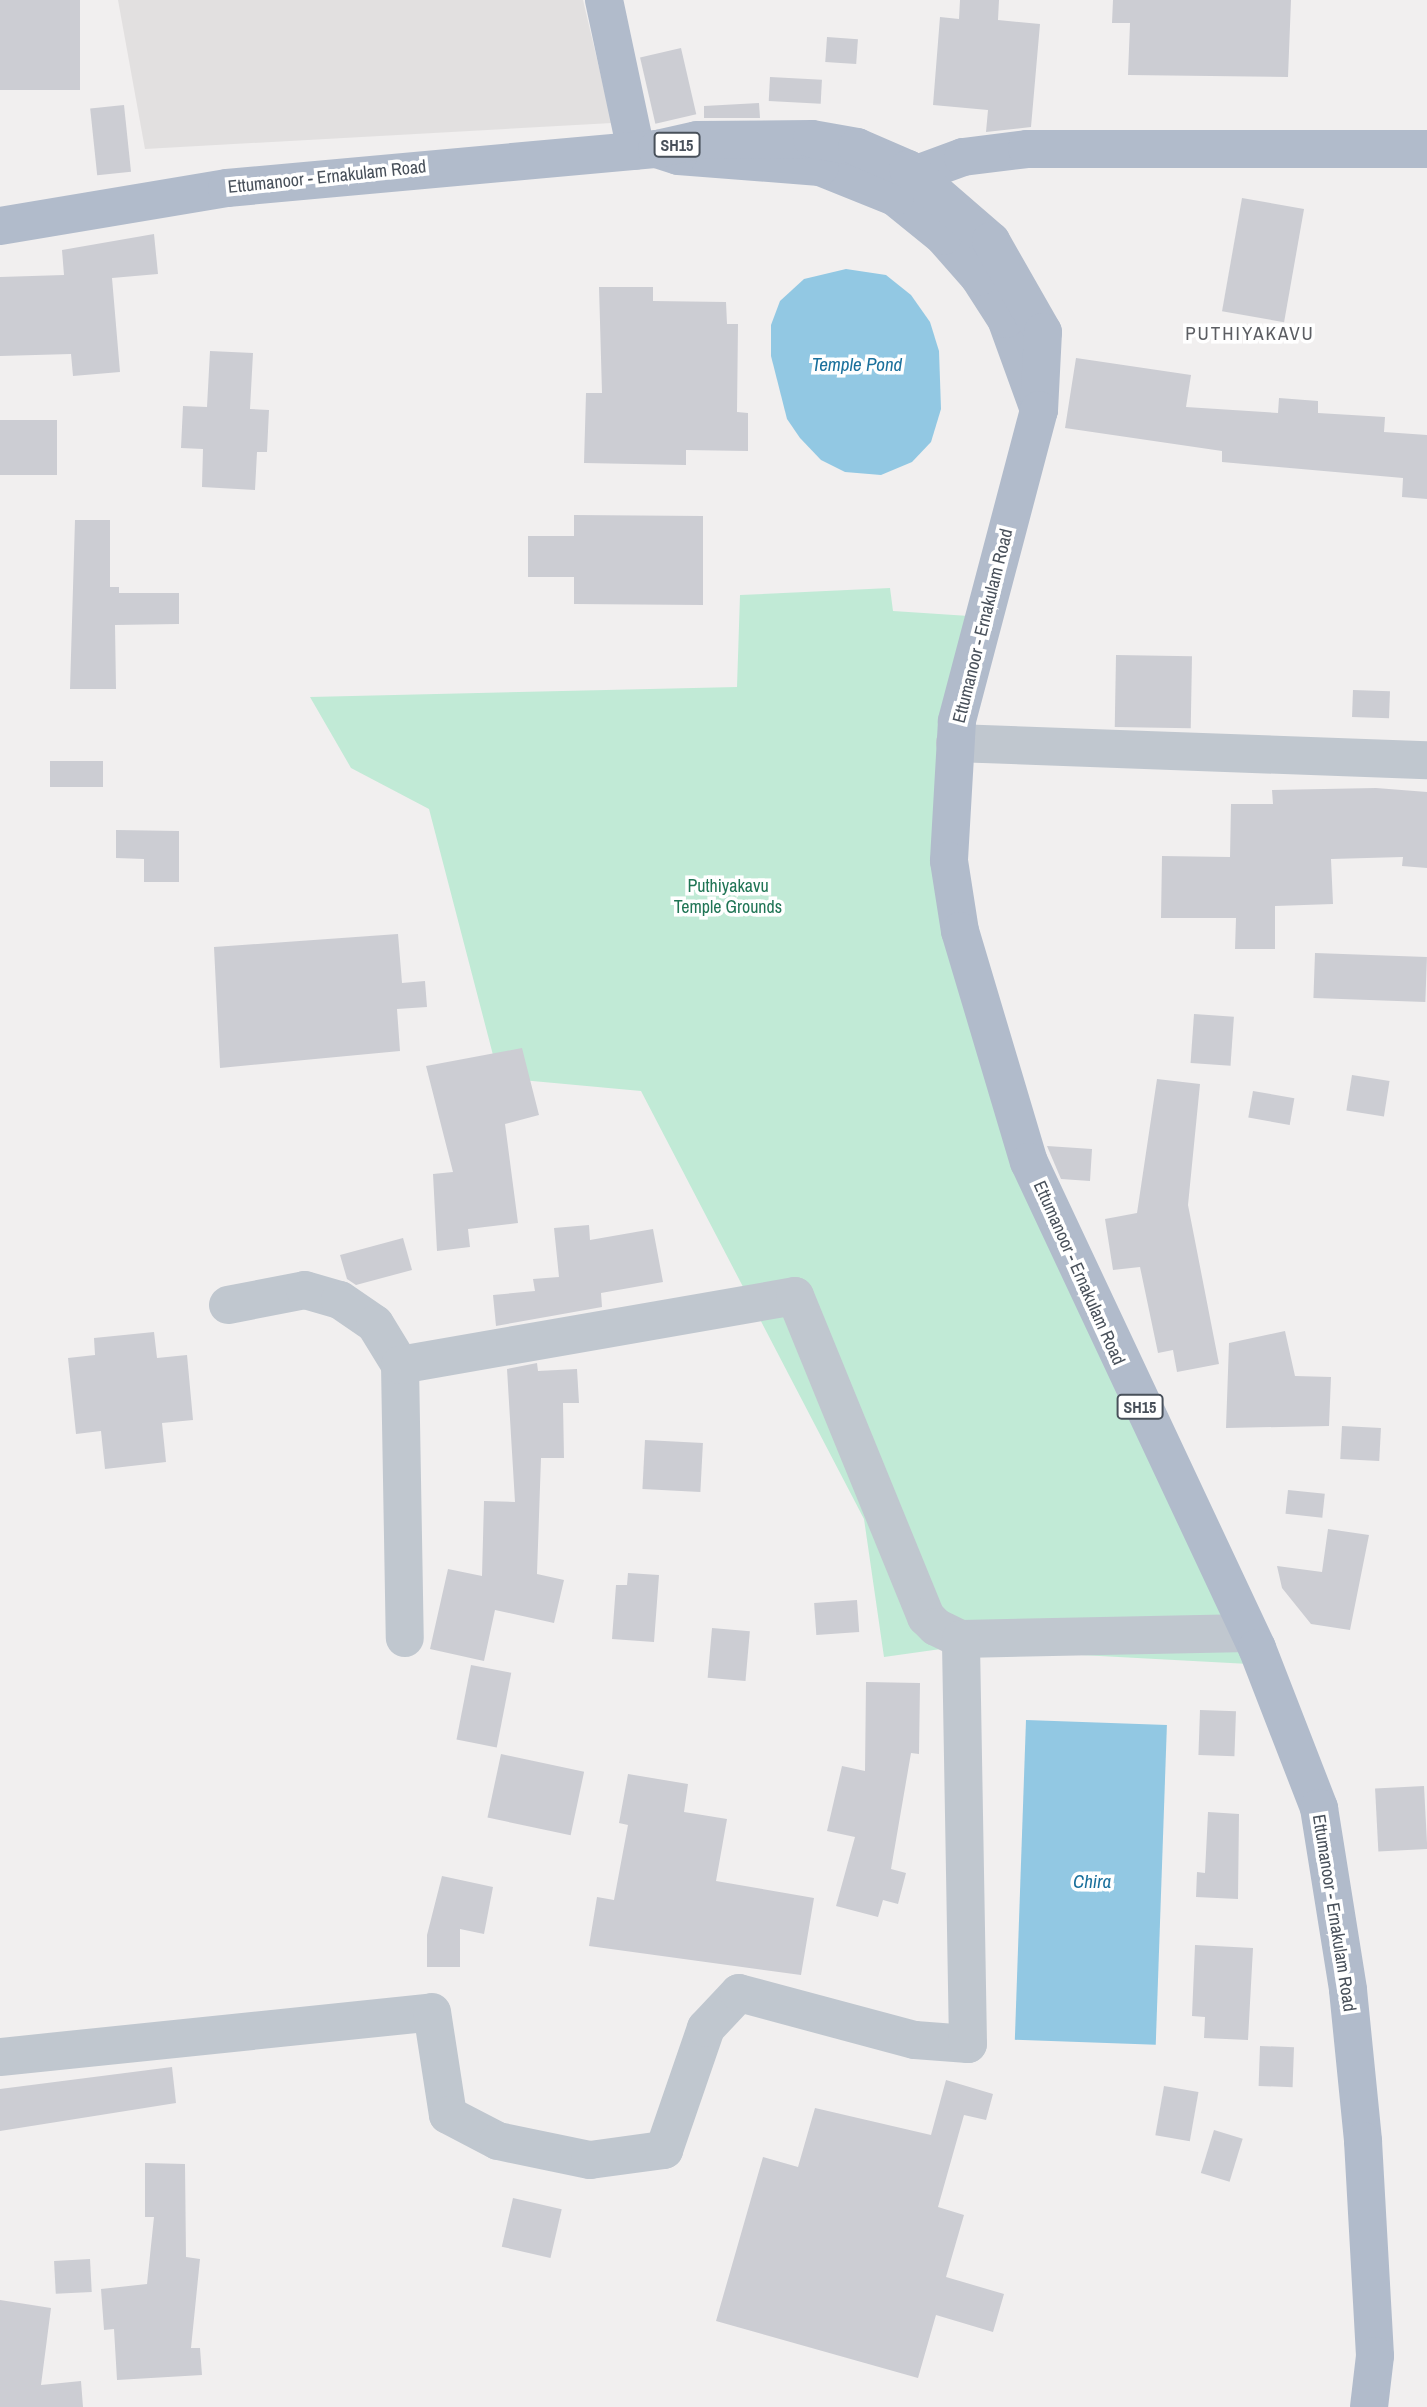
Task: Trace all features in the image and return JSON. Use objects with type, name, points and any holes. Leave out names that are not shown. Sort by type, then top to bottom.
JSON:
[{"type":"main road","points":[[604,0],[646,150]]},
{"type":"main road","points":[[905,186],[963,157],[1027,149],[1427,149]]},
{"type":"main road","name":"Ettumanoor - Ernakulam Road","points":[[0,226],[227,188],[646,150],[821,167],[905,186],[979,277],[1006,319],[1039,410],[955,743],[949,861],[960,931],[1029,1162],[1249,1633],[1319,1808],[1334,1887],[1363,2141],[1375,2356],[1368,2407]]},
{"type":"street","points":[[955,743],[1427,760]]},
{"type":"street","points":[[228,1305],[305,1290],[340,1300],[375,1324],[400,1366],[405,1639]]},
{"type":"street","points":[[400,1366],[795,1296],[926,1617],[961,1639],[1249,1633]]},
{"type":"street","points":[[0,2057],[432,2012],[448,2115],[498,2141],[590,2160],[664,2150],[706,2028],[739,1993],[915,2040],[968,2044],[961,1639]]},
{"type":"shaded area","points":[[118,0],[583,0],[612,123],[145,149]]},
{"type":"green space","name":"Puthiyakavu Temple Grounds","points":[[890,588],[893,611],[969,616],[946,931],[1249,1664],[948,1648],[884,1657],[864,1519],[641,1091],[499,1078],[429,809],[351,768],[310,697],[737,687],[740,595]]},
{"type":"water","name":"Temple Pond","points":[[846,269],[886,275],[911,295],[930,322],[939,351],[941,409],[931,442],[912,462],[881,475],[845,472],[821,460],[800,438],[787,419],[771,356],[771,325],[780,301],[804,279]]},
{"type":"water","name":"Chira","points":[[1026,1720],[1167,1725],[1156,2045],[1015,2040]]},
{"type":"building","points":[[0,0],[80,0],[80,90],[0,90]]},
{"type":"building","points":[[960,0],[999,0],[998,20],[1040,24],[1031,127],[986,132],[988,110],[933,105],[940,17],[959,19]]},
{"type":"building","points":[[1113,0],[1291,0],[1288,77],[1128,75],[1130,23],[1112,23]]},
{"type":"building","points":[[827,37],[858,39],[856,64],[825,62]]},
{"type":"building","points":[[681,48],[696,114],[655,124],[640,57]]},
{"type":"building","points":[[770,77],[822,80],[821,104],[769,101]]},
{"type":"building","points":[[759,103],[760,118],[704,118],[704,106]]},
{"type":"building","points":[[124,105],[131,172],[97,175],[90,109]]},
{"type":"building","points":[[1242,198],[1304,209],[1284,322],[1222,311]]},
{"type":"building","points":[[154,234],[158,274],[112,278],[120,372],[73,376],[71,354],[0,356],[0,277],[64,275],[62,250]]},
{"type":"building","points":[[599,287],[653,287],[653,301],[726,302],[727,324],[738,324],[737,412],[748,413],[748,451],[686,450],[686,465],[584,463],[586,393],[602,393]]},
{"type":"building","points":[[210,351],[253,353],[250,409],[269,410],[267,452],[257,452],[255,490],[202,487],[203,449],[181,448],[183,406],[207,407]]},
{"type":"building","points":[[1076,358],[1191,375],[1186,407],[1278,413],[1279,398],[1318,401],[1318,413],[1385,417],[1384,432],[1427,435],[1427,499],[1402,497],[1403,478],[1222,462],[1222,451],[1065,428]]},
{"type":"building","points":[[0,420],[57,420],[57,475],[0,475]]},
{"type":"building","points":[[574,515],[703,516],[703,605],[574,604],[574,577],[528,577],[528,536],[574,536]]},
{"type":"building","points":[[75,520],[110,520],[110,587],[119,587],[119,593],[179,593],[179,624],[115,625],[116,689],[70,689]]},
{"type":"building","points":[[1116,655],[1192,656],[1191,728],[1115,727]]},
{"type":"building","points":[[1353,690],[1390,691],[1389,718],[1352,717]]},
{"type":"building","points":[[50,761],[103,761],[103,787],[50,787]]},
{"type":"building","points":[[1376,788],[1427,792],[1427,868],[1402,866],[1403,857],[1331,859],[1333,904],[1275,906],[1275,949],[1235,949],[1236,918],[1161,918],[1162,856],[1230,857],[1231,804],[1273,804],[1272,790]]},
{"type":"building","points":[[116,830],[179,831],[179,882],[144,882],[144,859],[116,858]]},
{"type":"building","points":[[398,934],[402,983],[425,981],[427,1007],[397,1009],[400,1051],[220,1068],[214,947]]},
{"type":"building","points":[[1315,953],[1427,957],[1425,1002],[1313,998]]},
{"type":"building","points":[[1194,1014],[1234,1017],[1230,1066],[1191,1063]]},
{"type":"building","points":[[522,1048],[539,1115],[505,1124],[518,1223],[468,1229],[470,1247],[437,1251],[433,1174],[453,1172],[426,1066]]},
{"type":"building","points":[[1352,1075],[1390,1081],[1384,1117],[1346,1111]]},
{"type":"building","points":[[1157,1079],[1200,1084],[1188,1205],[1219,1364],[1177,1372],[1173,1350],[1158,1353],[1140,1267],[1113,1270],[1105,1219],[1137,1213]]},
{"type":"building","points":[[1253,1091],[1294,1098],[1290,1125],[1248,1118]]},
{"type":"building","points":[[1047,1146],[1092,1149],[1090,1181],[1061,1179]]},
{"type":"building","points":[[589,1225],[590,1240],[653,1229],[663,1282],[601,1293],[602,1307],[496,1326],[493,1295],[535,1291],[533,1279],[559,1277],[554,1228]]},
{"type":"building","points":[[403,1238],[412,1270],[356,1285],[347,1279],[340,1255]]},
{"type":"building","points":[[1285,1331],[1295,1376],[1331,1377],[1329,1426],[1226,1428],[1229,1343]]},
{"type":"building","points":[[154,1332],[157,1358],[187,1355],[193,1420],[162,1423],[166,1462],[105,1469],[101,1431],[76,1434],[68,1358],[95,1355],[94,1338]]},
{"type":"building","points":[[537,1363],[538,1371],[577,1369],[579,1403],[563,1403],[564,1458],[541,1458],[537,1574],[564,1580],[554,1623],[495,1610],[484,1661],[430,1649],[448,1569],[482,1576],[484,1501],[515,1502],[507,1369]]},
{"type":"building","points":[[1342,1426],[1381,1428],[1379,1461],[1340,1459]]},
{"type":"building","points":[[645,1440],[703,1443],[700,1492],[642,1489]]},
{"type":"building","points":[[1288,1490],[1325,1494],[1322,1518],[1285,1514]]},
{"type":"building","points":[[1328,1529],[1369,1535],[1350,1630],[1311,1624],[1282,1588],[1277,1566],[1322,1572]]},
{"type":"building","points":[[628,1573],[659,1575],[654,1642],[612,1639],[616,1585],[627,1585]]},
{"type":"building","points":[[857,1600],[859,1632],[816,1635],[814,1603]]},
{"type":"building","points":[[712,1628],[750,1631],[745,1681],[708,1678]]},
{"type":"building","points":[[471,1665],[511,1673],[497,1747],[456,1740]]},
{"type":"building","points":[[866,1682],[920,1683],[919,1754],[911,1753],[891,1869],[906,1873],[898,1904],[883,1900],[878,1917],[836,1906],[855,1837],[827,1831],[842,1766],[865,1771]]},
{"type":"building","points":[[1200,1710],[1236,1711],[1234,1756],[1198,1755]]},
{"type":"building","points":[[501,1754],[584,1772],[571,1835],[487,1818]]},
{"type":"building","points":[[628,1774],[688,1784],[684,1812],[727,1819],[716,1881],[814,1898],[801,1975],[589,1946],[597,1897],[614,1900],[628,1825],[619,1823]]},
{"type":"building","points":[[1424,1786],[1427,1849],[1378,1851],[1375,1789]]},
{"type":"building","points":[[1208,1812],[1239,1814],[1238,1899],[1196,1897],[1197,1872],[1205,1873]]},
{"type":"building","points":[[442,1876],[493,1887],[484,1934],[460,1929],[460,1967],[427,1967],[427,1935]]},
{"type":"building","points":[[1195,1945],[1253,1948],[1248,2040],[1204,2038],[1205,2017],[1192,2016]]},
{"type":"building","points":[[1260,2046],[1294,2047],[1293,2087],[1259,2086]]},
{"type":"building","points":[[172,2067],[176,2103],[0,2131],[0,2089]]},
{"type":"building","points":[[946,2080],[993,2094],[986,2120],[964,2115],[938,2207],[964,2215],[946,2277],[1004,2294],[993,2332],[936,2315],[918,2378],[716,2321],[763,2157],[798,2167],[815,2108],[931,2135]]},
{"type":"building","points":[[1164,2086],[1198,2092],[1190,2141],[1155,2135]]},
{"type":"building","points":[[1214,2130],[1243,2139],[1230,2182],[1201,2173]]},
{"type":"building","points":[[145,2163],[185,2164],[186,2257],[200,2259],[191,2348],[200,2348],[202,2375],[117,2380],[114,2329],[104,2330],[101,2289],[147,2284],[154,2217],[145,2217]]},
{"type":"building","points":[[513,2198],[562,2209],[550,2258],[502,2247]]},
{"type":"building","points":[[90,2259],[92,2292],[56,2294],[54,2261]]},
{"type":"building","points":[[0,2300],[51,2308],[41,2385],[81,2381],[83,2407],[0,2407]]},
{"type":"district","name":"PUTHIYAKAVU","points":[[1250,334]]}]
